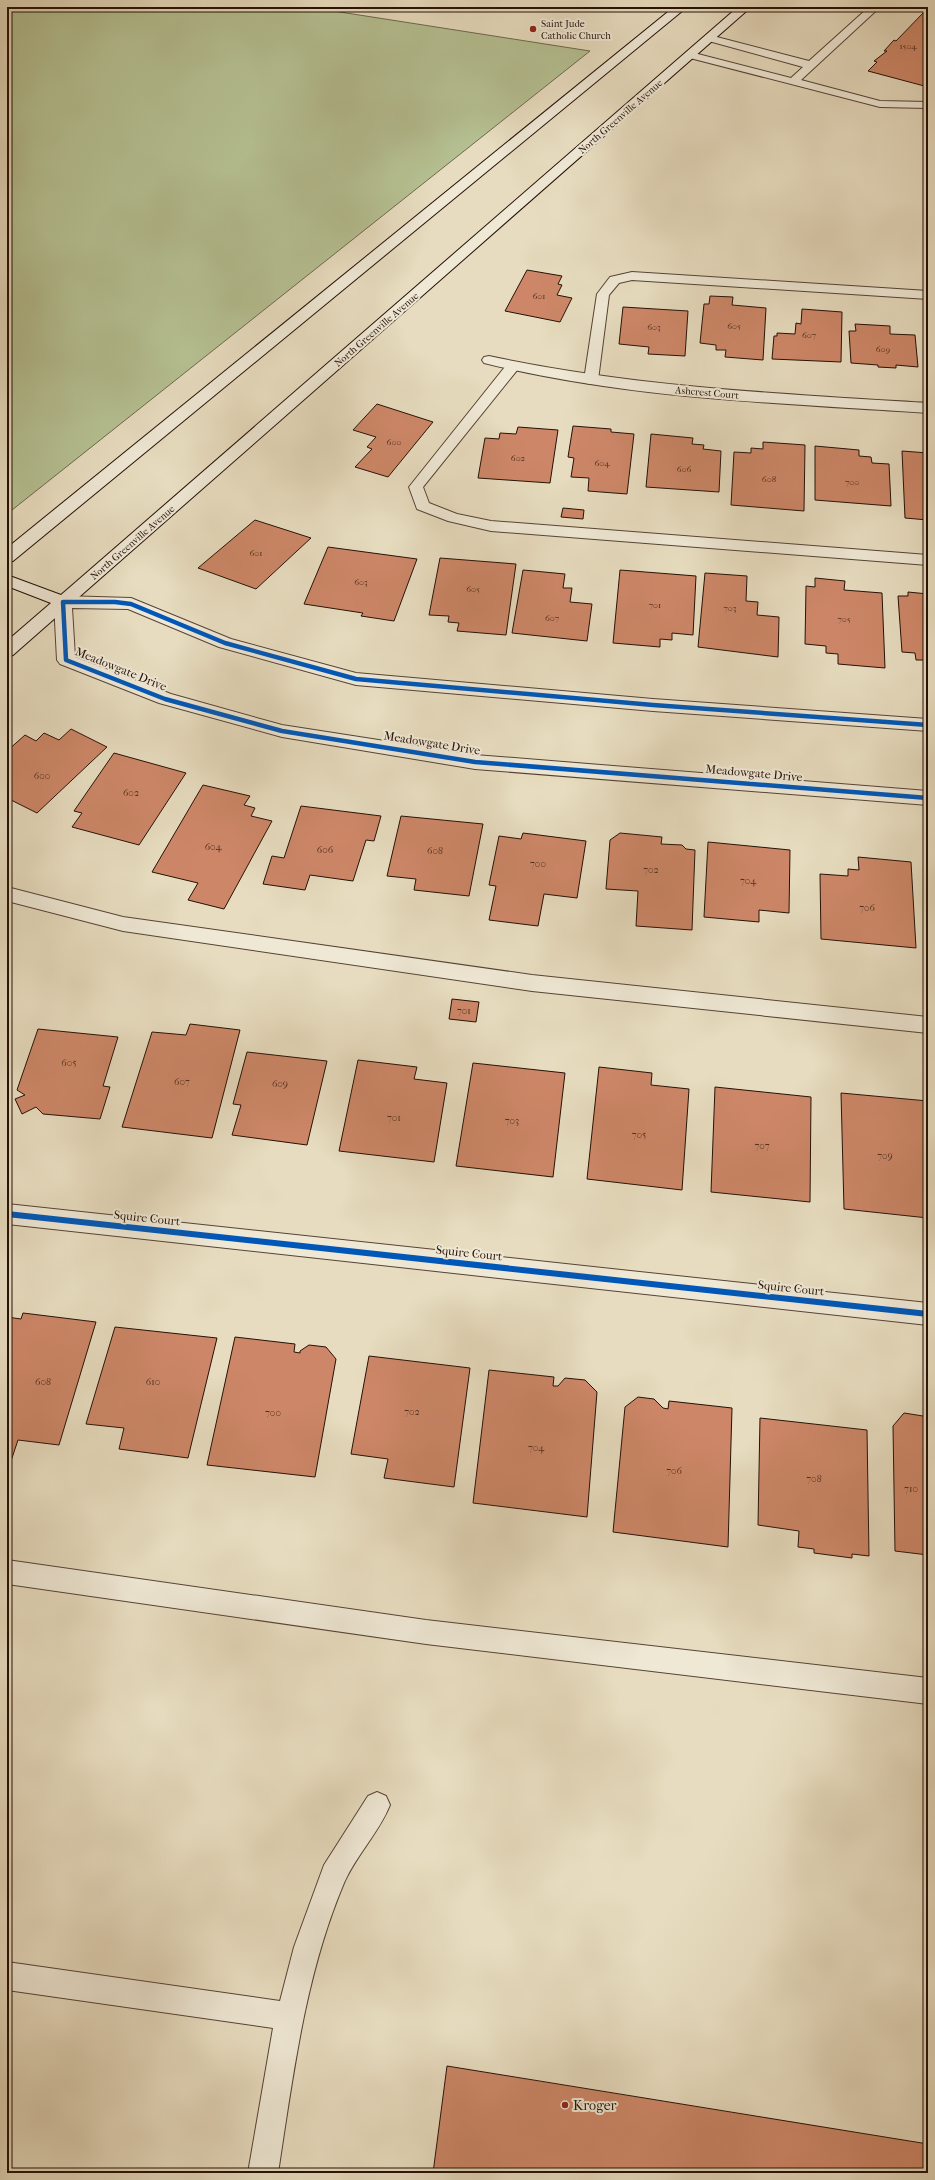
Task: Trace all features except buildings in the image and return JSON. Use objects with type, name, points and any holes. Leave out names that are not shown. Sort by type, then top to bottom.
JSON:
[{"type":"main road","points":[[7,557],[681,7]]},
{"type":"main road","name":"North Greenville Avenue","points":[[7,651],[745,7]]},
{"type":"main road","name":"Ashcrest Court","points":[[489,360],[541,372],[591,380],[698,392],[928,408]]},
{"type":"main road","points":[[7,580],[64,602],[115,602],[130,604],[225,643],[356,679],[653,705],[928,725]]},
{"type":"main road","name":"Meadowgate Drive","points":[[64,602],[66,660],[165,699],[282,730],[475,762],[928,798]]},
{"type":"main road","name":"Squire Court","points":[[7,1214],[928,1314]]},
{"type":"lane","points":[[793,82],[875,7]]},
{"type":"lane","points":[[709,38],[810,65]]},
{"type":"lane","points":[[690,55],[880,104],[928,105]]},
{"type":"lane","points":[[591,380],[603,294],[615,280],[632,276],[928,295]]},
{"type":"lane","points":[[513,366],[416,487],[422,506],[453,518],[491,526],[928,560]]},
{"type":"lane","points":[[7,894],[123,924],[532,983],[928,1025]]},
{"type":"lane","points":[[7,1572],[426,1632],[928,1691]]},
{"type":"lane","points":[[263,2173],[288,2016],[313,1926],[334,1873],[377,1805]]},
{"type":"lane","points":[[7,1976],[288,2016]]},
{"type":"green space","points":[[7,7],[308,7],[590,51],[7,514]]},
{"type":"cycle path","points":[[928,725],[653,705],[356,679],[225,643],[131,604],[115,602],[63,602],[66,660],[165,699],[282,731],[475,762],[928,798]]},
{"type":"cycle path","points":[[7,1214],[928,1314]]},
{"type":"place","name":"Saint Jude Catholic Church","points":[[533,29]]},
{"type":"place","name":"Kroger","points":[[565,2105]]}]
